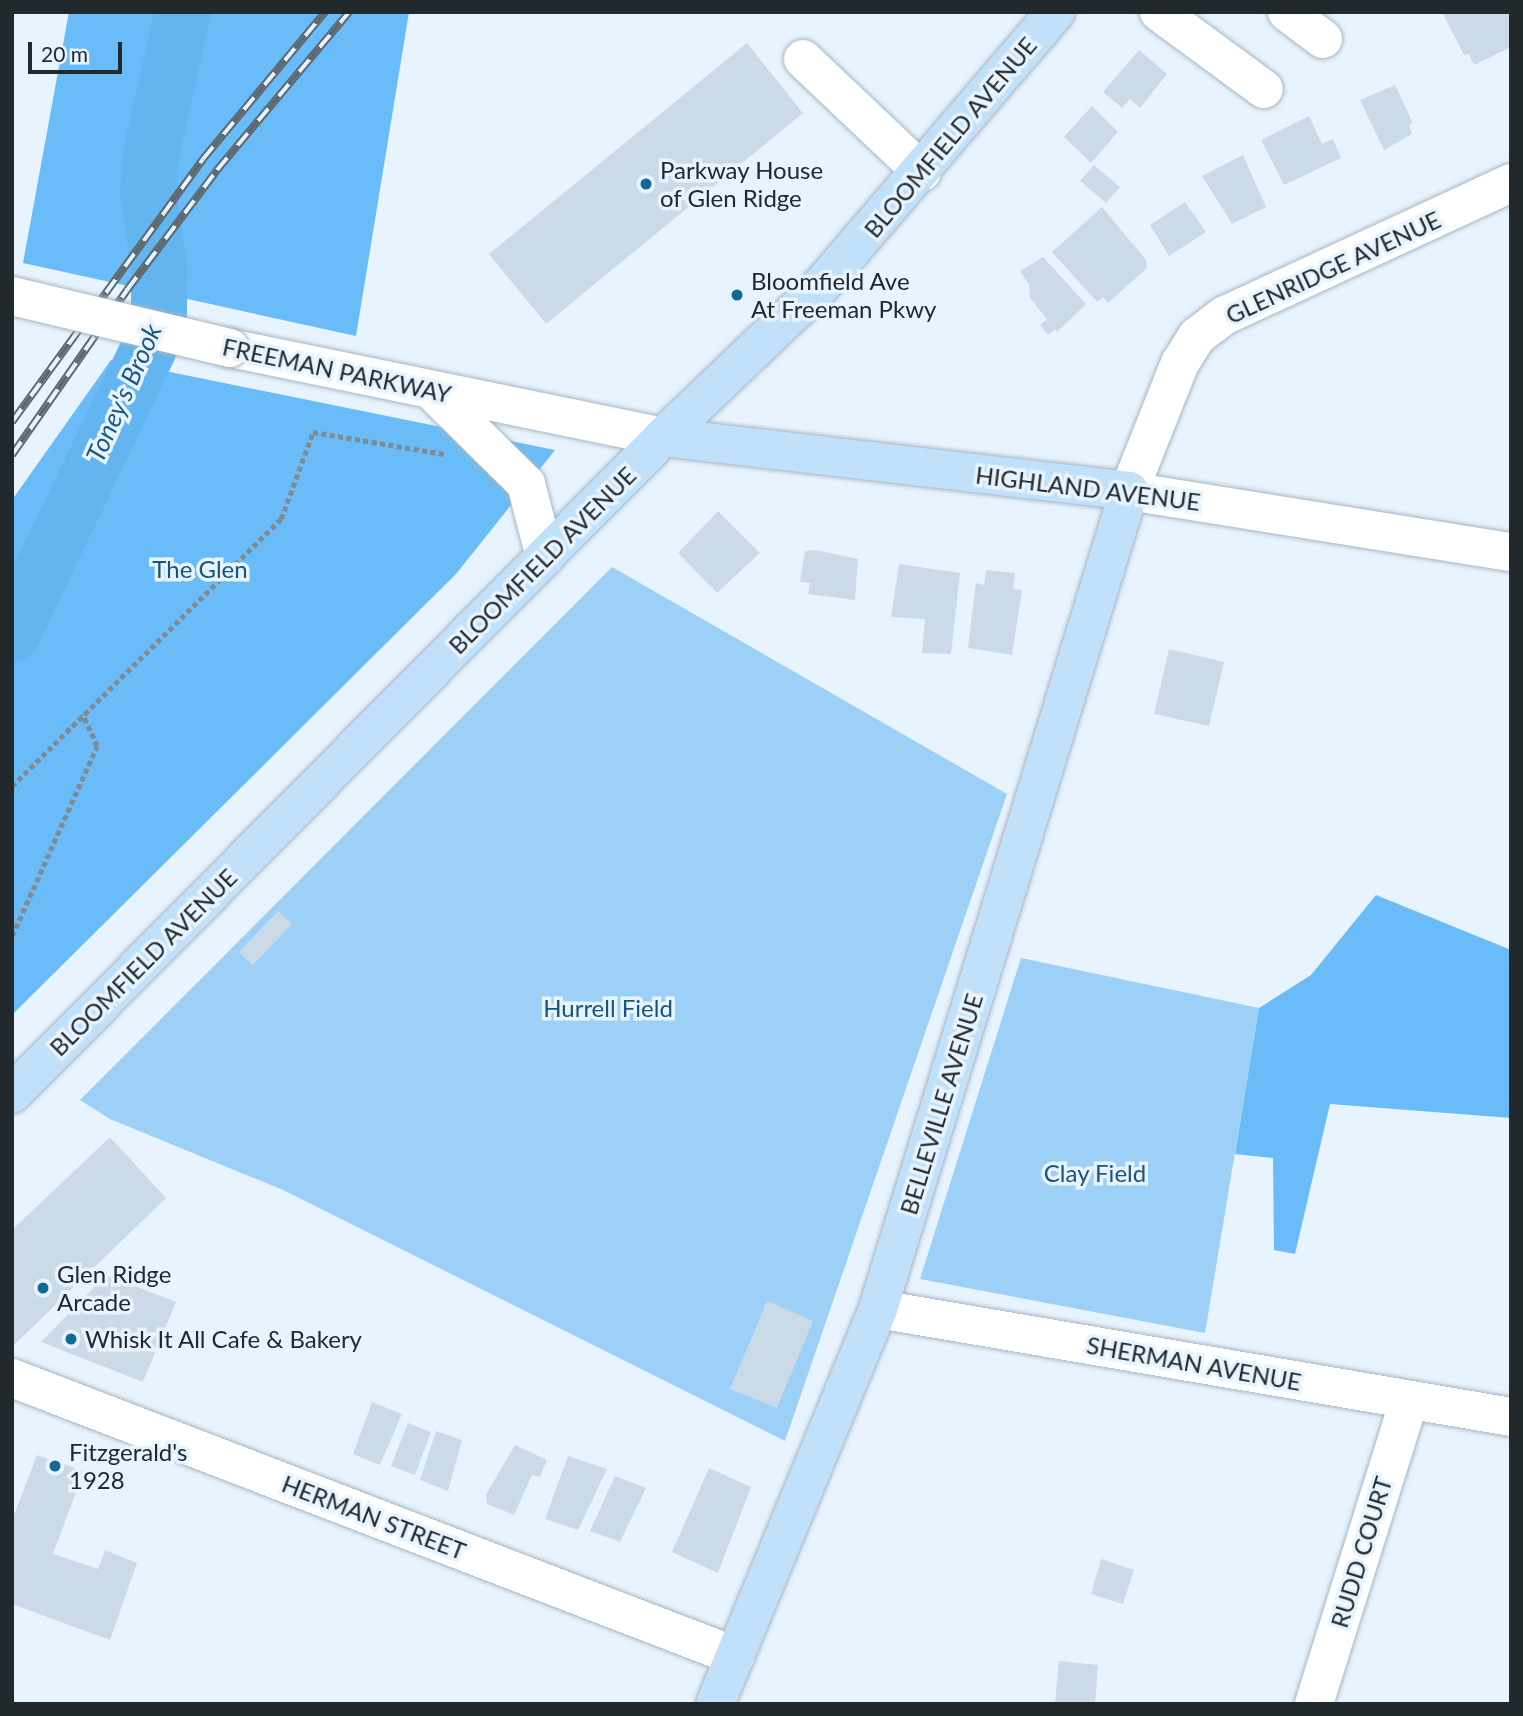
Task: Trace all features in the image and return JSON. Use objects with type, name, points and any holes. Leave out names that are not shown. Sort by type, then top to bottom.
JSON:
[{"type":"main road","name":"BLOOMFIELD AVENUE","points":[[12,1094],[663,437],[820,287],[922,172],[1056,12]]},
{"type":"main road","name":"HIGHLAND AVENUE","points":[[663,437],[1129,491]]},
{"type":"main road","name":"BELLEVILLE AVENUE","points":[[715,1704],[878,1309],[1129,491]]},
{"type":"street","points":[[1159,12],[1264,89]]},
{"type":"street","points":[[1287,12],[1323,39]]},
{"type":"street","points":[[803,59],[922,172]]},
{"type":"street","name":"GLENRIDGE AVENUE","points":[[1129,491],[1180,363],[1197,337],[1225,315],[1511,183]]},
{"type":"street","name":"FREEMAN PARKWAY","points":[[12,296],[230,348],[663,437]]},
{"type":"street","points":[[431,390],[526,484],[545,557]]},
{"type":"street","name":"HIGHLAND AVENUE","points":[[1129,491],[1511,552]]},
{"type":"street","name":"SHERMAN AVENUE","points":[[878,1309],[1511,1417]]},
{"type":"street","name":"HERMAN STREET","points":[[13,1381],[735,1656]]},
{"type":"street","name":"RUDD COURT","points":[[1314,1704],[1409,1400]]},
{"type":"path","points":[[12,786],[281,519],[313,432],[413,446],[458,457]]},
{"type":"path","points":[[12,936],[97,746],[82,714]]},
{"type":"green space","points":[[69,12],[409,12],[356,336],[23,263]]},
{"type":"green space","name":"The Glen","points":[[111,360],[555,450],[456,574],[12,1015],[12,500]]},
{"type":"green space","name":"Hurrell Field","points":[[612,567],[1007,794],[785,1441],[283,1190],[110,1119],[80,1100]]},
{"type":"green space","points":[[1376,895],[1511,950],[1511,1118],[1330,1104],[1295,1254],[1274,1250],[1273,1158],[1235,1154],[1259,1008],[1311,975]]},
{"type":"green space","name":"Clay Field","points":[[1021,958],[1259,1008],[1205,1333],[920,1279]]},
{"type":"building","points":[[1442,12],[1511,12],[1511,47],[1474,65],[1469,54],[1464,55]]},
{"type":"building","name":"Parkway House of Glen Ridge","points":[[747,43],[803,113],[546,324],[489,254]]},
{"type":"building","points":[[1139,50],[1167,74],[1140,108],[1130,99],[1122,108],[1103,92]]},
{"type":"building","points":[[1395,85],[1413,123],[1409,125],[1412,134],[1384,150],[1360,100]]},
{"type":"building","points":[[1092,106],[1118,132],[1091,163],[1064,137]]},
{"type":"building","points":[[1309,116],[1322,144],[1333,139],[1341,158],[1284,185],[1261,140]]},
{"type":"building","points":[[1243,155],[1266,207],[1232,224],[1202,176]]},
{"type":"building","points":[[1094,165],[1120,187],[1106,203],[1080,181]]},
{"type":"building","points":[[1185,202],[1206,232],[1169,256],[1150,225]]},
{"type":"building","points":[[1102,207],[1146,260],[1147,268],[1108,303],[1103,297],[1097,302],[1052,252]]},
{"type":"building","points":[[1043,257],[1086,304],[1057,332],[1055,329],[1048,335],[1040,325],[1047,319],[1030,298],[1029,284],[1020,271]]},
{"type":"building","points":[[718,511],[760,553],[717,593],[678,553]]},
{"type":"building","points":[[816,550],[858,559],[855,600],[808,594],[810,583],[800,582],[805,551]]},
{"type":"building","points":[[899,564],[960,573],[951,654],[922,653],[925,619],[891,617]]},
{"type":"building","points":[[986,570],[1015,573],[1013,589],[1022,590],[1012,655],[968,648],[976,583],[984,585]]},
{"type":"building","points":[[1169,649],[1224,662],[1209,726],[1154,714]]},
{"type":"building","points":[[278,911],[292,924],[253,965],[239,952]]},
{"type":"building","name":"Glen Ridge Arcade","points":[[110,1137],[166,1198],[12,1347],[12,1230]]},
{"type":"building","points":[[106,1275],[176,1302],[143,1382],[41,1342]]},
{"type":"building","points":[[767,1301],[813,1321],[777,1408],[730,1389]]},
{"type":"building","points":[[372,1402],[402,1414],[380,1465],[353,1454]]},
{"type":"building","points":[[408,1423],[431,1432],[415,1475],[391,1466]]},
{"type":"building","points":[[436,1431],[462,1440],[448,1491],[420,1480]]},
{"type":"building","points":[[515,1445],[547,1460],[540,1477],[532,1475],[514,1515],[487,1504],[486,1495]]},
{"type":"building","points":[[37,1455],[84,1471],[53,1554],[98,1569],[105,1550],[137,1563],[110,1640],[12,1604],[12,1520]]},
{"type":"building","points":[[568,1456],[607,1469],[578,1530],[545,1519]]},
{"type":"building","points":[[709,1468],[751,1487],[718,1573],[672,1552]]},
{"type":"building","points":[[615,1476],[646,1488],[620,1542],[590,1531]]},
{"type":"building","points":[[1101,1559],[1134,1570],[1123,1604],[1091,1594]]},
{"type":"building","points":[[1059,1661],[1098,1665],[1095,1704],[1055,1703]]},
{"type":"waterway","name":"Toney's Brook","points":[[12,634],[149,348],[159,315],[159,267],[148,190],[151,154],[183,12]]},
{"type":"railway","points":[[12,422],[203,159],[325,12]]},
{"type":"railway","points":[[12,455],[127,290],[217,170],[349,12]]},
{"type":"place","name":"Parkway House of Glen Ridge","points":[[646,184]]},
{"type":"place","name":"Bloomfield Ave At Freeman Pkwy","points":[[737,295]]},
{"type":"place","name":"Glen Ridge Arcade","points":[[43,1288]]},
{"type":"place","name":"Whisk It All Cafe & Bakery","points":[[71,1339]]},
{"type":"place","name":"Fitzgerald's 1928","points":[[55,1466]]}]
